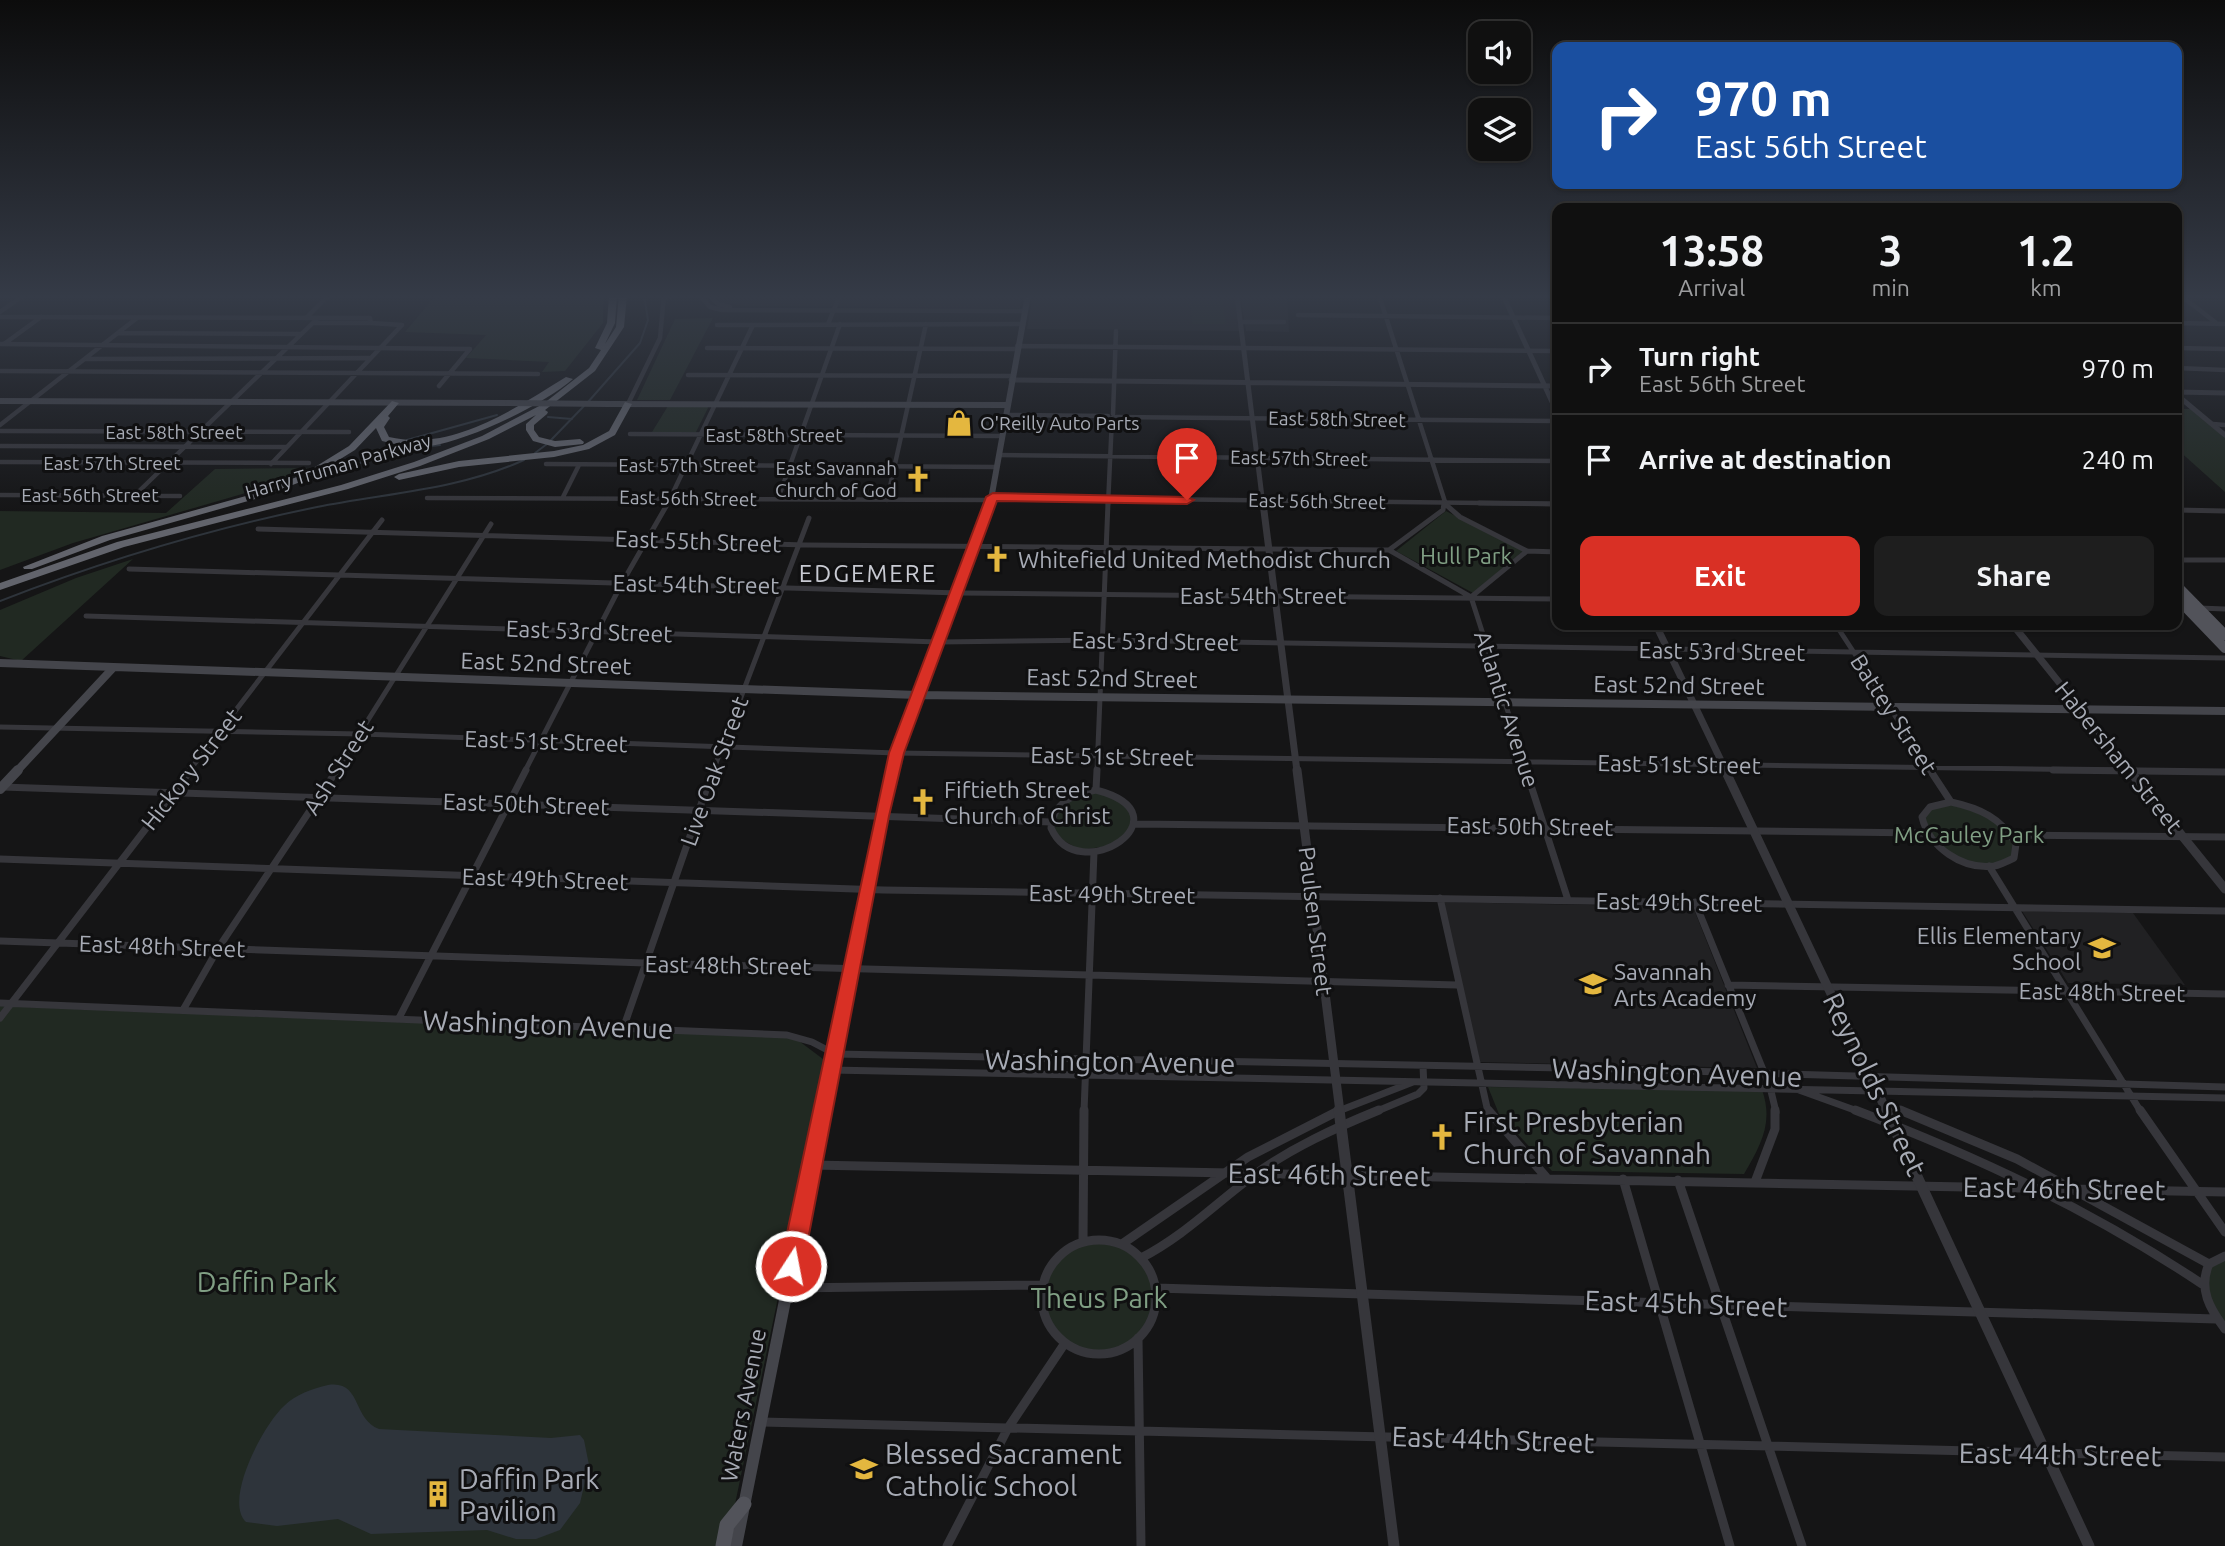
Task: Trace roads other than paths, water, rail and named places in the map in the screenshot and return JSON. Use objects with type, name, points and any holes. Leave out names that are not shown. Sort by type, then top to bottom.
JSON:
[{"type":"highway","name":"Harry Truman Parkway","points":[[0,580],[113,540],[428,454],[512,417],[572,377],[580,367]]},
{"type":"highway","name":"Harry Truman Parkway","points":[[0,587],[103,550],[392,472],[488,436],[534,411],[581,378],[591,367]]},
{"type":"highway","points":[[598,367],[590,377],[530,424],[530,430],[536,439],[565,444],[603,434],[628,404]]},
{"type":"highway","points":[[395,403],[380,427],[381,433],[395,443],[422,444],[463,434],[501,417],[572,377]]},
{"type":"highway","points":[[0,580],[106,538],[256,496],[304,477],[352,448],[395,403]]},
{"type":"highway","points":[[201,523],[459,464],[554,454],[586,447],[606,437],[619,424],[628,404]]},
{"type":"main road","name":"Waters Avenue","points":[[736,1546],[881,816],[896,753],[959,593],[992,499],[1014,367]]},
{"type":"main road","points":[[0,401],[1008,405]]},
{"type":"main road","points":[[2182,591],[2225,635]]},
{"type":"main road","points":[[2182,608],[2225,648]]},
{"type":"main road","name":"East 52nd Street","points":[[0,663],[917,695],[2225,711]]},
{"type":"main road","points":[[1,788],[111,668]]},
{"type":"main road","points":[[723,1546],[727,1525],[744,1504]]},
{"type":"street","points":[[0,425],[73,367]]},
{"type":"street","points":[[135,495],[267,367]]},
{"type":"street","points":[[271,464],[360,367]]},
{"type":"street","points":[[439,386],[455,367]]},
{"type":"street","points":[[628,404],[646,367]]},
{"type":"street","points":[[399,1018],[622,583],[649,540],[734,367]]},
{"type":"street","points":[[778,499],[824,367]]},
{"type":"street","points":[[887,500],[916,367]]},
{"type":"street","points":[[1096,790],[1114,367]]},
{"type":"street","name":"Paulsen Street","points":[[1246,367],[1394,1546]]},
{"type":"street","points":[[1401,367],[1444,503],[1443,510],[1389,550],[1471,597],[1527,551]]},
{"type":"street","points":[[1536,367],[1552,403]]},
{"type":"street","points":[[2182,368],[2225,370]]},
{"type":"street","points":[[0,371],[538,374]]},
{"type":"street","points":[[688,375],[914,375],[1552,384]]},
{"type":"street","points":[[2182,393],[2225,393]]},
{"type":"street","points":[[2182,397],[2225,435]]},
{"type":"street","name":"East 58th Street","points":[[1006,415],[1418,420],[1552,418]]},
{"type":"street","points":[[2213,424],[2225,425]]},
{"type":"street","name":"East 58th Street","points":[[0,431],[349,432]]},
{"type":"street","name":"East 58th Street","points":[[630,434],[1002,436]]},
{"type":"street","points":[[0,446],[287,447]]},
{"type":"street","name":"East 57th Street","points":[[999,455],[1552,461]]},
{"type":"street","name":"East 57th Street","points":[[0,462],[309,463]]},
{"type":"street","name":"East 57th Street","points":[[546,464],[997,467]]},
{"type":"street","points":[[563,497],[579,464]]},
{"type":"street","name":"East 56th Street","points":[[0,495],[180,496]]},
{"type":"street","name":"East 56th Street","points":[[427,498],[1552,504]]},
{"type":"street","points":[[1444,503],[1460,517],[1527,551],[1552,552]]},
{"type":"street","points":[[2182,510],[2225,510]]},
{"type":"street","name":"Live Oak Street","points":[[624,1026],[698,810],[809,518]]},
{"type":"street","name":"Hickory Street","points":[[0,1018],[383,520]]},
{"type":"street","name":"Ash Street","points":[[183,1010],[219,947],[361,734],[491,524]]},
{"type":"street","name":"East 55th Street","points":[[258,529],[798,545],[1107,550],[1389,550]]},
{"type":"street","points":[[2182,560],[2225,561]]},
{"type":"street","name":"East 54th Street","points":[[129,569],[458,580],[782,585],[959,593],[1275,594],[1552,599]]},
{"type":"street","name":"Atlantic Avenue","points":[[1471,597],[1568,901]]},
{"type":"street","points":[[2182,608],[2225,609]]},
{"type":"street","name":"East 53rd Street","points":[[86,616],[939,642],[1103,639],[1669,651],[2225,658]]},
{"type":"street","name":"Reynolds Street","points":[[1658,630],[1869,1077],[1924,1185],[2089,1546]]},
{"type":"street","name":"Battey Street","points":[[1839,630],[1951,802],[1925,809],[1920,823],[1924,833]]},
{"type":"street","name":"Habersham Street","points":[[2017,630],[2225,889]]},
{"type":"street","name":"East 51st Street","points":[[0,727],[361,734],[896,753],[2225,772]]},
{"type":"street","name":"East 50th Street","points":[[1,788],[1051,822]]},
{"type":"street","points":[[1096,790],[1125,800],[1135,816],[1135,824],[1122,844],[1094,852],[1064,844],[1056,836],[1051,822],[1052,814],[1065,799],[1096,790]]},
{"type":"street","points":[[1924,833],[1953,857],[1989,866],[2007,863],[2014,858],[2016,844],[2012,835],[1987,813],[1951,802]]},
{"type":"street","name":"East 50th Street","points":[[1135,824],[1304,823],[1924,833]]},
{"type":"street","points":[[2012,835],[2225,837]]},
{"type":"street","points":[[1083,1242],[1085,1061],[1094,852]]},
{"type":"street","name":"East 49th Street","points":[[0,859],[866,889],[2225,911]]},
{"type":"street","points":[[1989,866],[2133,1097],[2194,1191],[2225,1232]]},
{"type":"street","points":[[1440,898],[1457,985],[1488,1112],[1546,1177]]},
{"type":"street","points":[[1695,902],[1770,1087],[1776,1118],[1758,1164],[1755,1182]]},
{"type":"street","name":"East 48th Street","points":[[0,941],[431,954],[645,964],[851,967],[1457,985]]},
{"type":"street","name":"East 48th Street","points":[[1728,985],[2225,993]]},
{"type":"street","name":"Washington Avenue","points":[[0,1003],[624,1026],[787,1035],[812,1042],[835,1054],[1476,1067],[2225,1087]]},
{"type":"street","points":[[1141,1258],[1163,1248],[1255,1173],[1342,1126],[1418,1094],[1424,1088],[1423,1066]]},
{"type":"street","name":"Washington Avenue","points":[[831,1070],[1336,1078],[2225,1098]]},
{"type":"street","points":[[1122,1244],[1248,1157],[1340,1110],[1398,1086],[1425,1080]]},
{"type":"street","points":[[1793,1088],[1957,1148],[2048,1190],[2148,1246],[2202,1284],[2216,1319],[2225,1329]]},
{"type":"street","points":[[1882,1103],[2017,1158],[2209,1264]]},
{"type":"street","name":"East 46th Street","points":[[811,1165],[1082,1172],[1348,1173],[2225,1192]]},
{"type":"street","points":[[1623,1179],[1730,1546]]},
{"type":"street","points":[[1678,1180],[1802,1546]]},
{"type":"street","points":[[1102,1240],[1122,1244],[1141,1258],[1156,1288],[1153,1315],[1138,1338],[1120,1350],[1100,1354],[1083,1352],[1065,1342],[1047,1318],[1044,1285],[1052,1265],[1066,1251],[1083,1242],[1102,1240]]},
{"type":"street","points":[[2202,1284],[2209,1264],[2225,1256]]},
{"type":"street","points":[[787,1288],[1044,1285]]},
{"type":"street","name":"East 45th Street","points":[[1156,1288],[2216,1319]]},
{"type":"street","points":[[1138,1338],[1141,1546]]},
{"type":"street","points":[[947,1546],[1009,1428],[1065,1342]]},
{"type":"street","name":"East 44th Street","points":[[761,1422],[1769,1445],[2048,1455],[2225,1457]]},
{"type":"waterway","points":[[588,402],[619,367]]},
{"type":"waterway","points":[[571,419],[584,406]]},
{"type":"waterway","points":[[407,440],[497,415]]},
{"type":"waterway","points":[[548,417],[571,419]]},
{"type":"waterway","points":[[551,440],[571,419]]},
{"type":"waterway","points":[[535,453],[547,444]]},
{"type":"waterway","points":[[383,452],[440,445]]},
{"type":"waterway","points":[[383,452],[387,450]]},
{"type":"waterway","points":[[360,463],[383,452]]},
{"type":"waterway","points":[[0,601],[117,559],[196,536],[317,507],[422,490],[474,478],[524,460]]},
{"type":"place","name":"O'Reilly Auto Parts","points":[[959,423]]},
{"type":"place","name":"East Savannah Church of God","points":[[918,479]]},
{"type":"place","name":"Whitefield United Methodist Church","points":[[997,559]]},
{"type":"place","name":"Fiftieth Street Church of Christ","points":[[923,802]]},
{"type":"place","name":"Ellis Elementary School","points":[[2102,948]]},
{"type":"place","name":"Savannah Arts Academy","points":[[1593,984]]},
{"type":"place","name":"First Presbyterian Church of Savannah","points":[[1442,1137]]},
{"type":"place","name":"Blessed Sacrament Catholic School","points":[[864,1469]]},
{"type":"place","name":"Daffin Park Pavilion","points":[[438,1494]]},
{"type":"district","name":"EDGEMERE","points":[[868,573]]},
{"type":"park label","name":"Hull Park","points":[[1466,555]]},
{"type":"park label","name":"McCauley Park","points":[[1969,834]]},
{"type":"park label","name":"Daffin Park","points":[[267,1281]]},
{"type":"park label","name":"Theus Park","points":[[1099,1297]]}]
